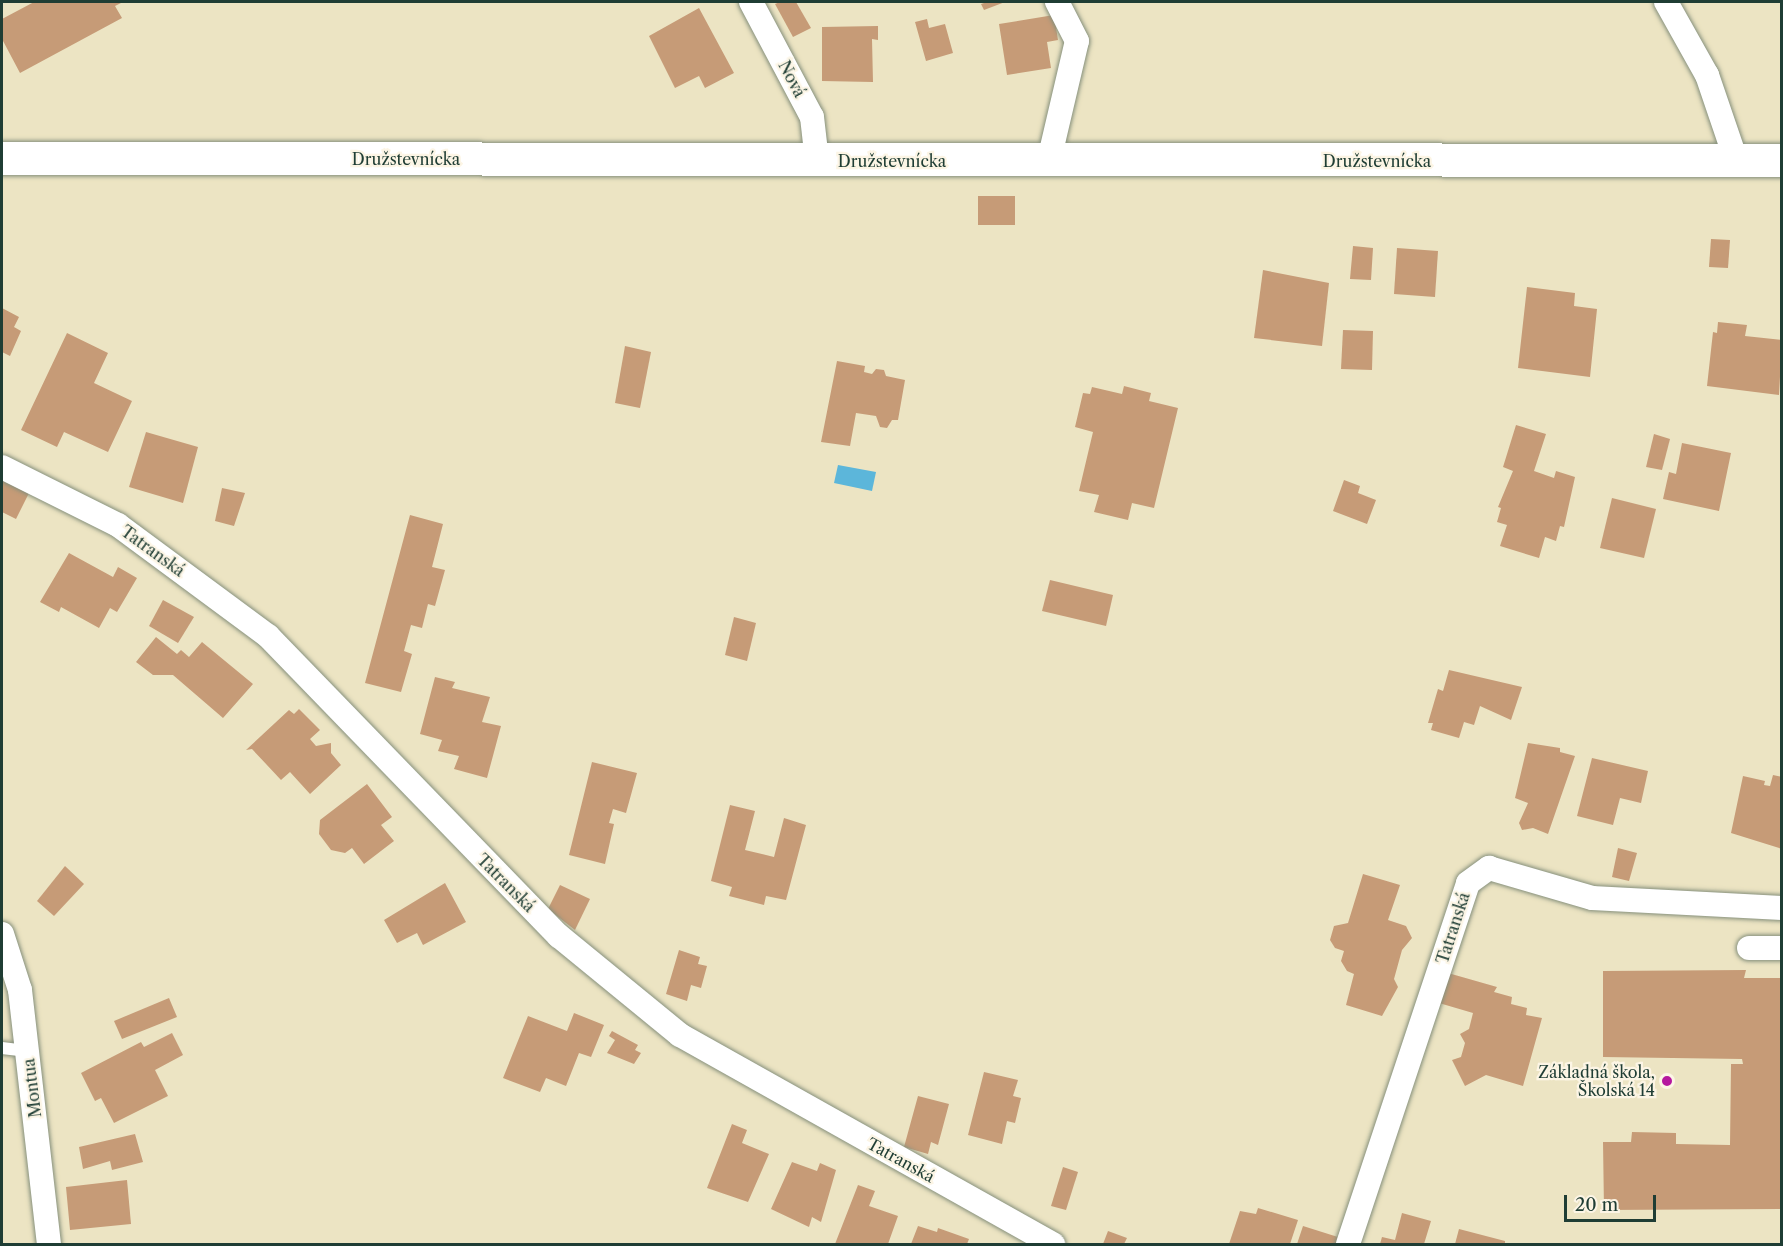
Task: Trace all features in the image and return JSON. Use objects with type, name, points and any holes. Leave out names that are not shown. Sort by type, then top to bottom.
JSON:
[{"type":"main road","name":"Družstevnícka","points":[[2,158],[817,161],[1782,160]]},
{"type":"street","name":"Nová","points":[[751,2],[812,117],[817,161]]},
{"type":"street","points":[[1049,160],[1077,41],[1058,2]]},
{"type":"street","points":[[1666,2],[1707,75],[1736,160]]},
{"type":"street","name":"Tatranská","points":[[2,467],[118,525],[268,636],[559,936],[680,1035],[1053,1245]]},
{"type":"street","name":"Tatranská","points":[[1348,1245],[1468,883],[1489,868],[1592,898],[1782,908]]},
{"type":"street","name":"Montua","points":[[2,934],[20,990],[49,1245]]},
{"type":"street","points":[[1749,948],[1782,948]]},
{"type":"lane","points":[[2,1048],[28,1051]]},
{"type":"water","points":[[838,465],[876,472],[872,491],[834,483]]},
{"type":"building","points":[[34,2],[123,2],[115,6],[122,18],[20,73],[2,39],[2,19]]},
{"type":"building","points":[[796,2],[811,28],[793,37],[775,4]]},
{"type":"building","points":[[1005,2],[984,10],[981,4]]},
{"type":"building","points":[[699,8],[734,73],[705,88],[699,76],[675,88],[649,36]]},
{"type":"building","points":[[1054,15],[1058,40],[1047,42],[1051,68],[1007,75],[999,24]]},
{"type":"building","points":[[927,19],[929,28],[945,24],[953,53],[926,61],[915,22]]},
{"type":"building","points":[[878,26],[878,40],[872,39],[873,82],[822,81],[822,27]]},
{"type":"building","points":[[978,196],[1015,196],[1015,225],[978,225]]},
{"type":"building","points":[[1711,239],[1730,240],[1728,268],[1709,267]]},
{"type":"building","points":[[1353,246],[1373,248],[1371,280],[1350,279]]},
{"type":"building","points":[[1397,248],[1438,251],[1435,297],[1394,294]]},
{"type":"building","points":[[1263,270],[1329,283],[1322,346],[1254,338]]},
{"type":"building","points":[[1527,287],[1575,293],[1574,306],[1597,309],[1590,377],[1518,368]]},
{"type":"building","points":[[2,308],[19,317],[14,327],[21,331],[10,356],[2,352]]},
{"type":"building","points":[[1718,322],[1747,325],[1745,336],[1782,340],[1779,395],[1707,386],[1713,332],[1717,333]]},
{"type":"building","points":[[1343,330],[1373,331],[1372,370],[1341,369]]},
{"type":"building","points":[[67,333],[108,353],[94,383],[132,401],[108,452],[64,432],[57,447],[21,430]]},
{"type":"building","points":[[625,346],[651,352],[640,408],[615,403]]},
{"type":"building","points":[[837,361],[865,366],[864,372],[872,374],[876,369],[884,370],[886,376],[905,380],[898,420],[892,420],[887,428],[880,427],[876,416],[856,413],[850,446],[821,442]]},
{"type":"building","points":[[1124,386],[1151,393],[1149,401],[1178,408],[1154,508],[1132,503],[1128,520],[1094,512],[1099,495],[1079,491],[1093,432],[1075,427],[1083,393],[1090,394],[1092,387],[1122,394]]},
{"type":"building","points":[[1516,425],[1546,434],[1534,471],[1554,478],[1556,471],[1575,477],[1564,527],[1560,526],[1556,541],[1545,537],[1539,558],[1500,546],[1507,525],[1497,522],[1501,508],[1498,507],[1513,471],[1503,467]]},
{"type":"building","points":[[146,432],[198,447],[183,503],[129,487]]},
{"type":"building","points":[[1654,434],[1670,439],[1662,470],[1646,467]]},
{"type":"building","points":[[1682,443],[1731,453],[1719,511],[1663,499],[1669,472],[1676,474]]},
{"type":"building","points":[[2,479],[29,493],[16,519],[2,512]]},
{"type":"building","points":[[1344,480],[1360,486],[1358,493],[1376,500],[1367,524],[1333,511]]},
{"type":"building","points":[[222,488],[245,493],[234,526],[215,521]]},
{"type":"building","points":[[1612,498],[1656,509],[1644,558],[1600,548]]},
{"type":"building","points":[[410,515],[443,524],[432,567],[445,570],[435,606],[428,604],[422,628],[411,625],[404,651],[412,654],[401,692],[365,683]]},
{"type":"building","points":[[69,553],[113,577],[118,567],[137,578],[117,612],[110,608],[99,628],[61,607],[59,612],[40,602]]},
{"type":"building","points":[[1050,580],[1113,595],[1106,626],[1042,611]]},
{"type":"building","points":[[163,600],[194,617],[178,643],[149,626]]},
{"type":"building","points":[[734,617],[756,623],[747,661],[725,655]]},
{"type":"building","points":[[156,637],[177,654],[181,650],[189,657],[202,642],[253,684],[223,718],[173,675],[153,675],[136,662]]},
{"type":"building","points":[[1449,670],[1522,687],[1511,720],[1480,706],[1474,725],[1464,722],[1459,738],[1431,730],[1433,723],[1428,723],[1438,689],[1443,691]]},
{"type":"building","points":[[435,677],[455,682],[452,688],[490,697],[482,722],[501,726],[487,778],[454,769],[459,756],[438,751],[442,740],[420,734]]},
{"type":"building","points":[[299,709],[320,730],[310,739],[316,746],[331,743],[331,753],[341,765],[310,794],[290,772],[281,780],[252,749],[246,750],[289,710],[294,714]]},
{"type":"building","points":[[1528,743],[1560,748],[1560,752],[1575,756],[1548,834],[1533,828],[1522,830],[1519,823],[1528,803],[1515,798]]},
{"type":"building","points":[[1592,758],[1648,771],[1641,803],[1620,798],[1613,825],[1577,816]]},
{"type":"building","points":[[592,762],[637,773],[626,813],[613,809],[609,823],[614,824],[605,864],[569,855]]},
{"type":"building","points":[[1773,775],[1782,777],[1782,849],[1731,833],[1743,776],[1765,781],[1764,785],[1770,786]]},
{"type":"building","points":[[367,784],[392,817],[381,825],[394,841],[364,864],[352,848],[345,853],[331,850],[319,834],[320,820]]},
{"type":"building","points":[[730,805],[755,811],[745,850],[774,857],[784,818],[806,825],[786,900],[766,896],[764,905],[729,896],[732,887],[711,881]]},
{"type":"building","points":[[1618,848],[1637,853],[1629,881],[1612,877]]},
{"type":"building","points":[[65,866],[84,884],[54,916],[37,901]]},
{"type":"building","points":[[1363,874],[1400,885],[1388,920],[1406,926],[1412,938],[1402,950],[1394,979],[1398,987],[1382,1016],[1346,1005],[1354,974],[1347,971],[1341,961],[1344,951],[1335,948],[1330,940],[1334,926],[1348,923]]},
{"type":"building","points":[[445,883],[466,922],[423,945],[417,933],[397,943],[384,920]]},
{"type":"building","points":[[560,885],[590,899],[575,930],[548,909]]},
{"type":"building","points":[[679,950],[700,957],[698,964],[707,966],[701,988],[691,985],[687,1001],[666,994]]},
{"type":"building","points":[[1746,970],[1744,978],[1782,978],[1782,1209],[1604,1210],[1603,1142],[1631,1142],[1632,1132],[1676,1133],[1676,1144],[1730,1145],[1731,1064],[1743,1064],[1742,1059],[1603,1057],[1603,971]]},
{"type":"building","points":[[1448,973],[1497,987],[1494,992],[1512,997],[1511,1004],[1527,1008],[1526,1015],[1542,1018],[1523,1086],[1486,1075],[1465,1086],[1452,1060],[1461,1057],[1465,1043],[1460,1034],[1469,1029],[1473,1013],[1439,1003]]},
{"type":"building","points":[[169,998],[177,1017],[122,1039],[114,1021]]},
{"type":"building","points":[[574,1013],[604,1025],[591,1057],[579,1053],[566,1086],[546,1078],[540,1092],[503,1078],[528,1016],[567,1031]]},
{"type":"building","points":[[612,1031],[638,1045],[635,1050],[641,1053],[634,1064],[607,1053],[615,1040],[609,1036]]},
{"type":"building","points":[[172,1033],[183,1055],[155,1070],[168,1096],[114,1123],[101,1098],[95,1101],[81,1073],[141,1042],[144,1047]]},
{"type":"building","points":[[984,1072],[1018,1080],[1013,1096],[1021,1098],[1015,1123],[1007,1121],[1002,1144],[968,1135]]},
{"type":"building","points":[[918,1096],[949,1104],[938,1145],[931,1142],[928,1154],[904,1147]]},
{"type":"building","points":[[732,1124],[747,1130],[742,1143],[769,1154],[748,1202],[707,1188]]},
{"type":"building","points":[[135,1134],[143,1162],[112,1170],[110,1161],[83,1169],[79,1147]]},
{"type":"building","points":[[792,1162],[817,1171],[820,1163],[836,1170],[821,1222],[812,1217],[809,1227],[771,1209]]},
{"type":"building","points":[[1063,1167],[1078,1172],[1066,1210],[1051,1206]]},
{"type":"building","points":[[127,1180],[131,1224],[70,1230],[66,1187]]},
{"type":"building","points":[[858,1185],[875,1191],[869,1206],[898,1216],[888,1244],[835,1244]]},
{"type":"building","points":[[1258,1208],[1298,1220],[1290,1244],[1229,1244],[1240,1211],[1256,1214]]},
{"type":"building","points":[[1402,1213],[1431,1221],[1424,1244],[1380,1244],[1382,1237],[1395,1240]]},
{"type":"building","points":[[918,1226],[937,1232],[938,1228],[969,1239],[967,1244],[911,1244]]},
{"type":"building","points":[[1303,1226],[1341,1238],[1339,1244],[1297,1244]]},
{"type":"building","points":[[1459,1229],[1505,1241],[1505,1244],[1455,1244]]},
{"type":"building","points":[[1108,1231],[1127,1238],[1124,1244],[1103,1244]]},
{"type":"place","name":"Základná škola, Školská 14","points":[[1667,1081]]}]
